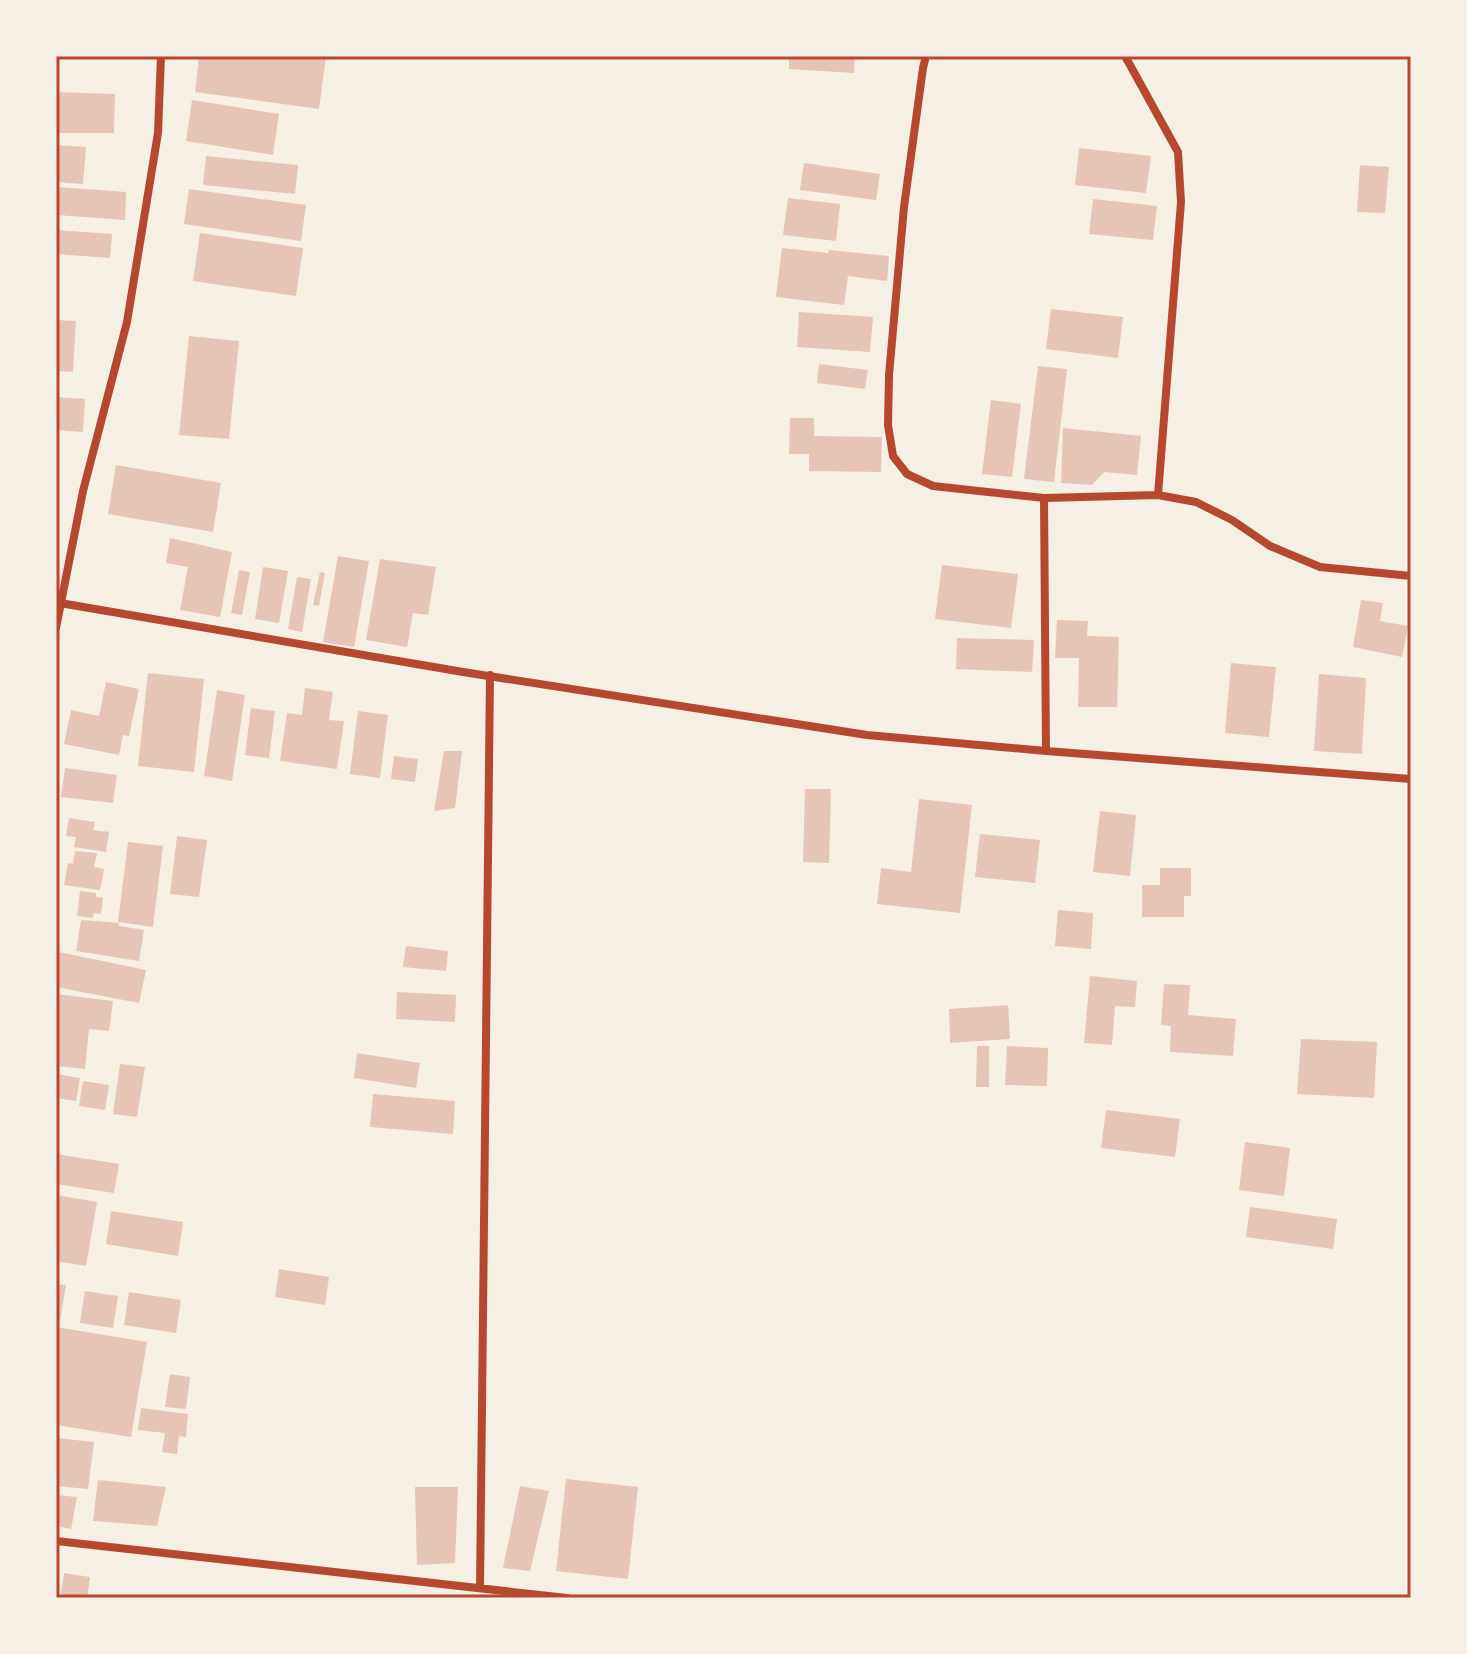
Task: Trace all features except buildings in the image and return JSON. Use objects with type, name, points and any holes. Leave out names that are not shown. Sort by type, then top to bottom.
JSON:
[{"type":"street","points":[[56,628],[83,491],[127,322],[158,133],[161,56]]},
{"type":"street","points":[[926,56],[904,207],[888,425],[893,456],[907,474],[933,486],[1044,498],[1158,495],[1196,502],[1232,520],[1270,546],[1320,567],[1411,576]]},
{"type":"street","points":[[1125,56],[1178,152],[1181,202],[1158,495]]},
{"type":"street","points":[[1044,498],[1046,751]]},
{"type":"street","points":[[60,603],[867,735],[1411,779]]},
{"type":"street","points":[[480,1588],[490,675]]},
{"type":"street","points":[[56,1541],[567,1598]]}]
